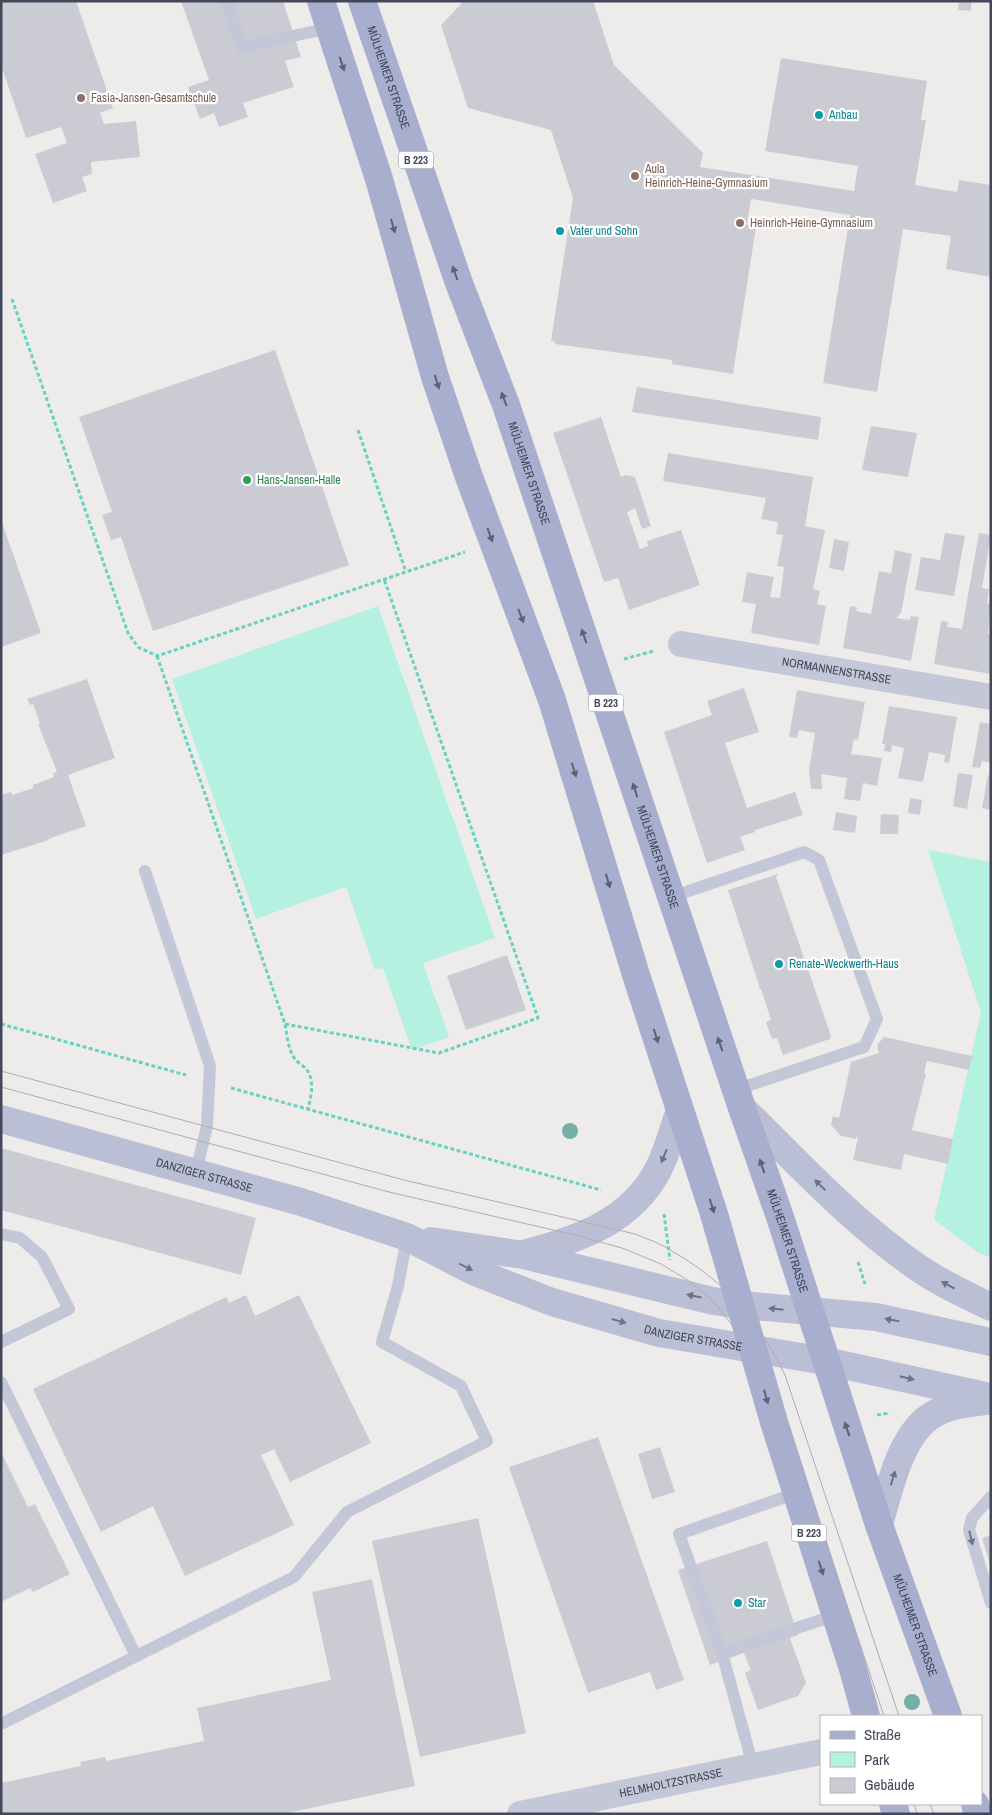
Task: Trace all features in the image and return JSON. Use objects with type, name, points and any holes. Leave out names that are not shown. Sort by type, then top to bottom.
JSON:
[{"type":"main road","name":"B 223","points":[[321,1],[379,179],[436,377],[469,477],[552,700],[637,978],[714,1214],[742,1305],[752,1350],[866,1715]]},
{"type":"main road","name":"MÜLHEIMER STRASSE","points":[[362,1],[459,282],[506,405],[738,1099],[781,1220],[825,1362],[879,1525],[948,1715]]},
{"type":"main road","points":[[738,1099],[852,1217],[919,1269],[991,1307]]},
{"type":"main road","points":[[522,1255],[552,1247],[603,1226],[637,1201],[659,1168],[680,1110]]},
{"type":"main road","name":"DANZIGER STRASSE","points":[[1,1119],[301,1202],[407,1237],[475,1272],[552,1302],[658,1333],[825,1362],[991,1399]]},
{"type":"main road","name":"DANZIGER STRASSE","points":[[407,1237],[522,1255],[675,1292],[742,1305],[876,1317],[991,1342]]},
{"type":"main road","points":[[879,1525],[900,1456],[908,1440],[933,1414],[950,1407],[991,1399]]},
{"type":"street","name":"NORMANNENSTRASSE","points":[[681,644],[991,697]]},
{"type":"street","name":"HELMHOLTZSTRASSE","points":[[520,1814],[820,1752]]},
{"type":"lane","points":[[226,1],[242,47],[330,28]]},
{"type":"lane","points":[[671,897],[804,852],[819,860],[877,1019],[864,1046],[738,1099]]},
{"type":"lane","points":[[145,872],[210,1066],[208,1126],[196,1172]]},
{"type":"lane","points":[[1,1234],[20,1238],[42,1257],[69,1309],[1,1342]]},
{"type":"lane","points":[[1,1724],[294,1576],[347,1512],[487,1441],[462,1386],[382,1342],[398,1286],[407,1237]]},
{"type":"lane","points":[[1,1382],[136,1656]]},
{"type":"lane","points":[[753,1766],[722,1653],[679,1534],[797,1493]]},
{"type":"lane","points":[[991,1497],[972,1518],[969,1530],[991,1602]]},
{"type":"lane","points":[[722,1653],[836,1615]]},
{"type":"path","points":[[12,299],[128,633],[138,647],[157,656],[493,543]]},
{"type":"path","points":[[358,430],[406,572]]},
{"type":"path","points":[[285,1024],[439,1053],[538,1018],[384,579]]},
{"type":"path","points":[[594,666],[681,644]]},
{"type":"path","points":[[157,656],[285,1024],[294,1058],[306,1068],[312,1084],[308,1109]]},
{"type":"path","points":[[1,1024],[607,1191]]},
{"type":"green space","points":[[378,606],[495,938],[423,963],[449,1037],[412,1050],[383,968],[375,970],[346,887],[256,919],[172,679]]},
{"type":"green space","points":[[928,850],[991,862],[991,1258],[979,1253],[934,1220],[981,1012]]},
{"type":"building","points":[[1,1],[76,1],[113,108],[100,113],[104,124],[136,121],[140,157],[91,162],[92,174],[82,177],[87,191],[53,203],[35,154],[67,143],[61,127],[26,138],[1,65]]},
{"type":"building","points":[[181,1],[283,1],[301,57],[285,61],[294,87],[243,103],[248,117],[219,127],[214,113],[200,119],[188,87],[209,80]]},
{"type":"building","name":"Aula Heinrich-Heine-Gymnasium","points":[[464,1],[593,1],[614,65],[703,153],[700,167],[854,191],[858,166],[765,151],[781,58],[927,81],[921,120],[926,120],[915,185],[957,192],[959,180],[991,185],[991,277],[946,269],[951,236],[903,229],[877,392],[823,383],[850,215],[751,199],[747,225],[756,227],[733,374],[672,364],[672,360],[555,344],[555,342],[551,341],[573,198],[551,130],[468,108],[441,25]]},
{"type":"building","points":[[959,1],[971,1],[971,11],[958,10]]},
{"type":"building","name":"Hans-Jansen-Halle","points":[[275,350],[349,565],[153,631],[121,537],[111,540],[102,515],[112,512],[79,417]]},
{"type":"building","points":[[637,387],[821,417],[818,440],[632,412]]},
{"type":"building","points":[[601,417],[621,477],[626,475],[635,477],[651,526],[642,529],[635,508],[627,512],[640,549],[648,546],[647,541],[681,530],[700,585],[629,610],[618,578],[604,582],[553,433]]},
{"type":"building","points":[[871,426],[917,433],[908,477],[862,470]]},
{"type":"building","points":[[668,453],[813,477],[805,526],[825,530],[813,589],[820,591],[817,604],[826,606],[819,645],[751,633],[756,604],[742,602],[747,572],[774,577],[770,597],[780,598],[784,567],[777,566],[783,535],[776,534],[778,522],[761,519],[766,498],[663,481]]},
{"type":"building","points":[[1,520],[41,633],[1,647]]},
{"type":"building","points":[[945,533],[965,536],[954,596],[915,590],[921,557],[940,560]]},
{"type":"building","points":[[979,533],[991,535],[982,588],[989,589],[987,603],[991,604],[988,634],[991,634],[991,674],[934,664],[941,621],[948,622],[947,627],[962,629]]},
{"type":"building","points":[[834,539],[849,542],[844,571],[829,568]]},
{"type":"building","points":[[895,550],[912,554],[901,613],[896,618],[910,620],[911,616],[919,617],[911,661],[843,648],[850,606],[857,607],[856,611],[871,614],[879,571],[891,573]]},
{"type":"building","points":[[87,679],[115,758],[68,775],[86,826],[1,855],[1,795],[11,792],[12,795],[33,788],[33,785],[54,777],[53,773],[57,772],[38,724],[40,723],[33,704],[30,705],[27,699]]},
{"type":"building","points":[[744,688],[759,732],[725,743],[747,808],[795,792],[803,815],[755,830],[755,832],[740,837],[745,850],[707,863],[664,732],[712,715],[707,701]]},
{"type":"building","points":[[797,690],[865,702],[858,740],[854,739],[851,754],[882,758],[877,786],[863,783],[860,801],[844,799],[847,778],[821,774],[822,789],[811,789],[809,770],[815,733],[799,730],[797,738],[789,737]]},
{"type":"building","points":[[889,706],[957,717],[949,763],[944,762],[945,755],[929,752],[923,782],[898,778],[904,748],[892,745],[891,752],[884,751],[885,744],[882,744]]},
{"type":"building","points":[[980,722],[991,724],[991,763],[982,761],[980,768],[972,767]]},
{"type":"building","points":[[958,773],[973,775],[967,809],[953,806]]},
{"type":"building","points":[[988,775],[991,775],[991,810],[982,808]]},
{"type":"building","points":[[910,798],[922,800],[920,815],[908,813]]},
{"type":"building","points":[[836,812],[857,816],[855,833],[833,830]]},
{"type":"building","points":[[881,814],[899,815],[898,834],[880,834]]},
{"type":"building","name":"Renate-Weckwerth-Haus","points":[[779,874],[776,877],[831,1036],[830,1039],[783,1055],[777,1038],[772,1039],[766,1022],[771,1020],[761,989],[757,989],[760,988],[728,890]]},
{"type":"building","points":[[507,955],[526,1010],[466,1030],[447,976]]},
{"type":"building","points":[[884,1037],[972,1056],[969,1070],[927,1061],[924,1073],[926,1074],[912,1130],[953,1139],[948,1164],[904,1154],[901,1170],[853,1160],[858,1138],[841,1136],[831,1125],[833,1116],[839,1118],[851,1062],[879,1053],[877,1045]]},
{"type":"building","points":[[1,1148],[256,1218],[241,1275],[1,1210]]},
{"type":"building","points":[[246,1295],[255,1316],[299,1295],[371,1443],[290,1482],[274,1449],[261,1455],[294,1525],[185,1576],[153,1506],[101,1532],[33,1389],[226,1297],[229,1303]]},
{"type":"building","points":[[598,1437],[684,1680],[656,1690],[650,1672],[588,1693],[509,1467]]},
{"type":"building","points":[[660,1447],[675,1492],[652,1499],[638,1454]]},
{"type":"building","points":[[1,1452],[28,1507],[35,1504],[70,1574],[33,1592],[30,1588],[1,1602]]},
{"type":"building","points":[[478,1518],[526,1733],[420,1757],[372,1541]]},
{"type":"building","points":[[991,1535],[991,1564],[990,1564],[982,1538]]},
{"type":"building","name":"Star","points":[[767,1541],[798,1635],[790,1638],[806,1683],[798,1696],[758,1710],[745,1673],[751,1670],[744,1653],[710,1665],[678,1570]]},
{"type":"building","points":[[372,1579],[415,1786],[282,1814],[1,1814],[1,1783],[81,1766],[80,1762],[105,1757],[106,1761],[204,1741],[197,1708],[331,1680],[312,1592]]},
{"type":"tram line","points":[[1,1071],[404,1180],[635,1234],[662,1245],[690,1262],[723,1288],[738,1303],[763,1336],[785,1375],[899,1715]]},
{"type":"tram line","points":[[1,1087],[389,1192],[579,1236],[622,1248],[661,1264],[689,1281],[713,1301],[752,1350],[776,1397],[884,1715]]},
{"type":"tram line","points":[[914,1805],[917,1814]]},
{"type":"tram line","points":[[930,1805],[934,1814]]},
{"type":"place","name":"Fasia-Jansen-Gesamtschule","points":[[81,98]]},
{"type":"place","name":"Anbau","points":[[819,115]]},
{"type":"place","name":"Aula Heinrich-Heine-Gymnasium","points":[[635,176]]},
{"type":"place","name":"Heinrich-Heine-Gymnasium","points":[[740,223]]},
{"type":"place","name":"Vater und Sohn","points":[[560,231]]},
{"type":"place","name":"Hans-Jansen-Halle","points":[[247,480]]},
{"type":"place","name":"Renate-Weckwerth-Haus","points":[[779,964]]},
{"type":"place","name":"Star","points":[[738,1603]]}]
